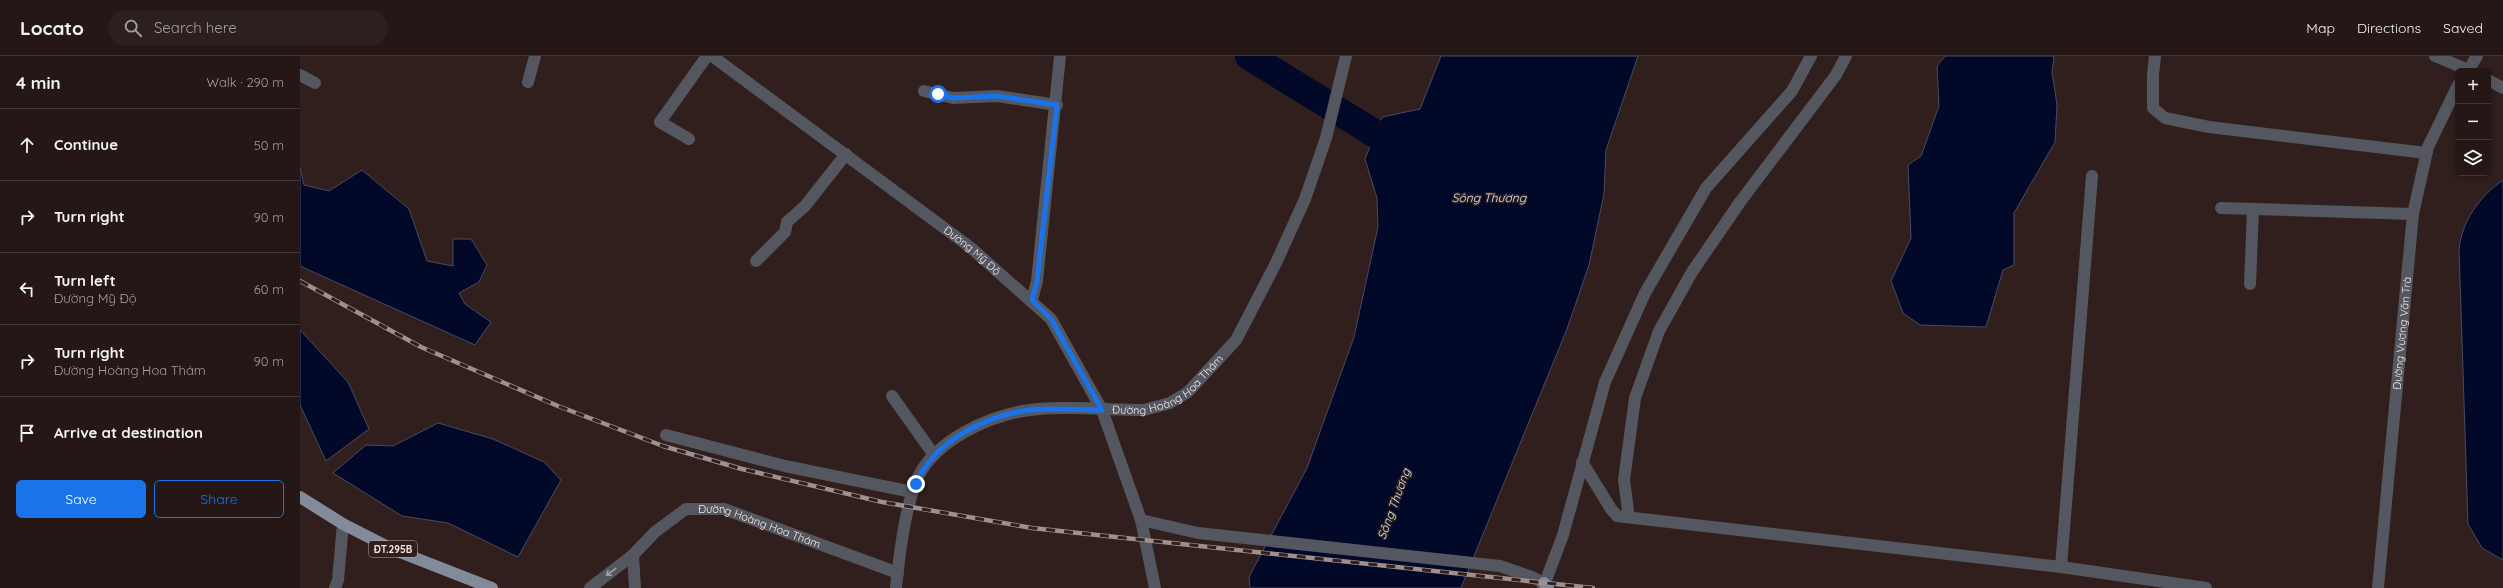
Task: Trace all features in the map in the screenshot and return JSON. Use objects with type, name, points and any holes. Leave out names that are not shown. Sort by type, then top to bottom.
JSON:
[{"type":"main road","name":"ĐT.295B","points":[[300,497],[343,524],[392,549],[492,588]]},
{"type":"street","points":[[528,82],[535,56]]},
{"type":"street","points":[[689,139],[660,122],[707,56]]},
{"type":"street","name":"Đường Mỹ Độ","points":[[712,56],[970,247],[1032,300],[1051,319],[1102,410],[1141,520],[1155,588]]},
{"type":"street","points":[[1032,300],[1037,281],[1057,105],[1060,56]]},
{"type":"street","name":"Đường Hoàng Hoa Thám","points":[[896,588],[912,492],[919,475],[934,455],[958,436],[995,419],[1023,411],[1144,410],[1170,403],[1188,392],[1236,340],[1276,263],[1305,199],[1326,138],[1346,56]]},
{"type":"street","points":[[1141,520],[1198,533],[1500,566],[1532,576],[1545,586],[1563,535],[1605,382],[1646,293],[1706,188],[1792,91],[1811,56]]},
{"type":"street","points":[[1625,517],[1628,510],[1624,480],[1635,398],[1658,331],[1696,266],[1740,202],[1836,75],[1846,56]]},
{"type":"street","points":[[2155,56],[2153,75],[2153,108],[2157,113],[2165,118],[2245,132],[2426,153]]},
{"type":"street","points":[[2435,56],[2464,68]]},
{"type":"street","points":[[2470,68],[2477,56]]},
{"type":"street","points":[[300,75],[315,83]]},
{"type":"street","points":[[2491,82],[2503,88]]},
{"type":"street","points":[[924,91],[953,98],[997,96],[1057,105]]},
{"type":"street","name":"Đường Vương Văn Trà","points":[[2378,588],[2413,214],[2426,153],[2455,92]]},
{"type":"street","points":[[756,261],[785,232],[787,222],[805,206],[846,154]]},
{"type":"street","points":[[2061,567],[2092,176]]},
{"type":"street","points":[[2221,208],[2413,214]]},
{"type":"street","points":[[2250,284],[2253,209]]},
{"type":"street","points":[[892,396],[934,455]]},
{"type":"street","points":[[666,435],[785,466],[912,492]]},
{"type":"street","points":[[1582,462],[1611,509],[1617,516],[2061,567],[2206,588]]},
{"type":"street","name":"Đường Hoàng Hoa Thám","points":[[590,588],[633,555],[655,532],[686,509],[724,509],[898,573]]},
{"type":"street","points":[[335,588],[338,580],[343,524]]},
{"type":"street","points":[[633,555],[635,588]]},
{"type":"water","name":"Sông Thương","points":[[1441,56],[1638,56],[1606,150],[1604,194],[1589,265],[1567,329],[1461,588],[1250,588],[1249,577],[1307,468],[1354,337],[1378,227],[1377,198],[1365,159],[1382,117],[1420,109]]},
{"type":"water","points":[[1945,56],[2054,56],[2052,72],[2057,105],[2055,142],[2014,213],[2014,265],[2003,270],[1986,327],[1920,325],[1903,313],[1891,281],[1911,238],[1908,165],[1921,156],[1939,106],[1937,66]]},
{"type":"water","points":[[300,168],[304,185],[329,191],[362,170],[409,209],[427,261],[453,266],[453,239],[471,239],[487,265],[479,282],[459,293],[465,304],[491,322],[475,345],[300,266]]},
{"type":"water","points":[[2503,180],[2503,560],[2482,548],[2468,524],[2459,249],[2464,229],[2473,210],[2486,194]]},
{"type":"water","points":[[300,330],[348,382],[369,429],[326,461],[300,405]]},
{"type":"water","points":[[438,423],[493,439],[544,462],[561,480],[518,557],[448,523],[402,516],[333,473],[366,445],[393,446]]},
{"type":"waterway","points":[[1249,56],[1408,154]]},
{"type":"railway","points":[[300,281],[421,347],[558,406],[663,446],[742,469],[882,502],[1032,528],[1593,588]]},
{"type":"route","points":[[916,484],[919,475],[934,455],[958,436],[995,419],[1023,411],[1102,410],[1051,319],[1032,300],[1037,281],[1042,224],[1057,105],[1021,98],[997,96],[953,98],[938,94]]}]
